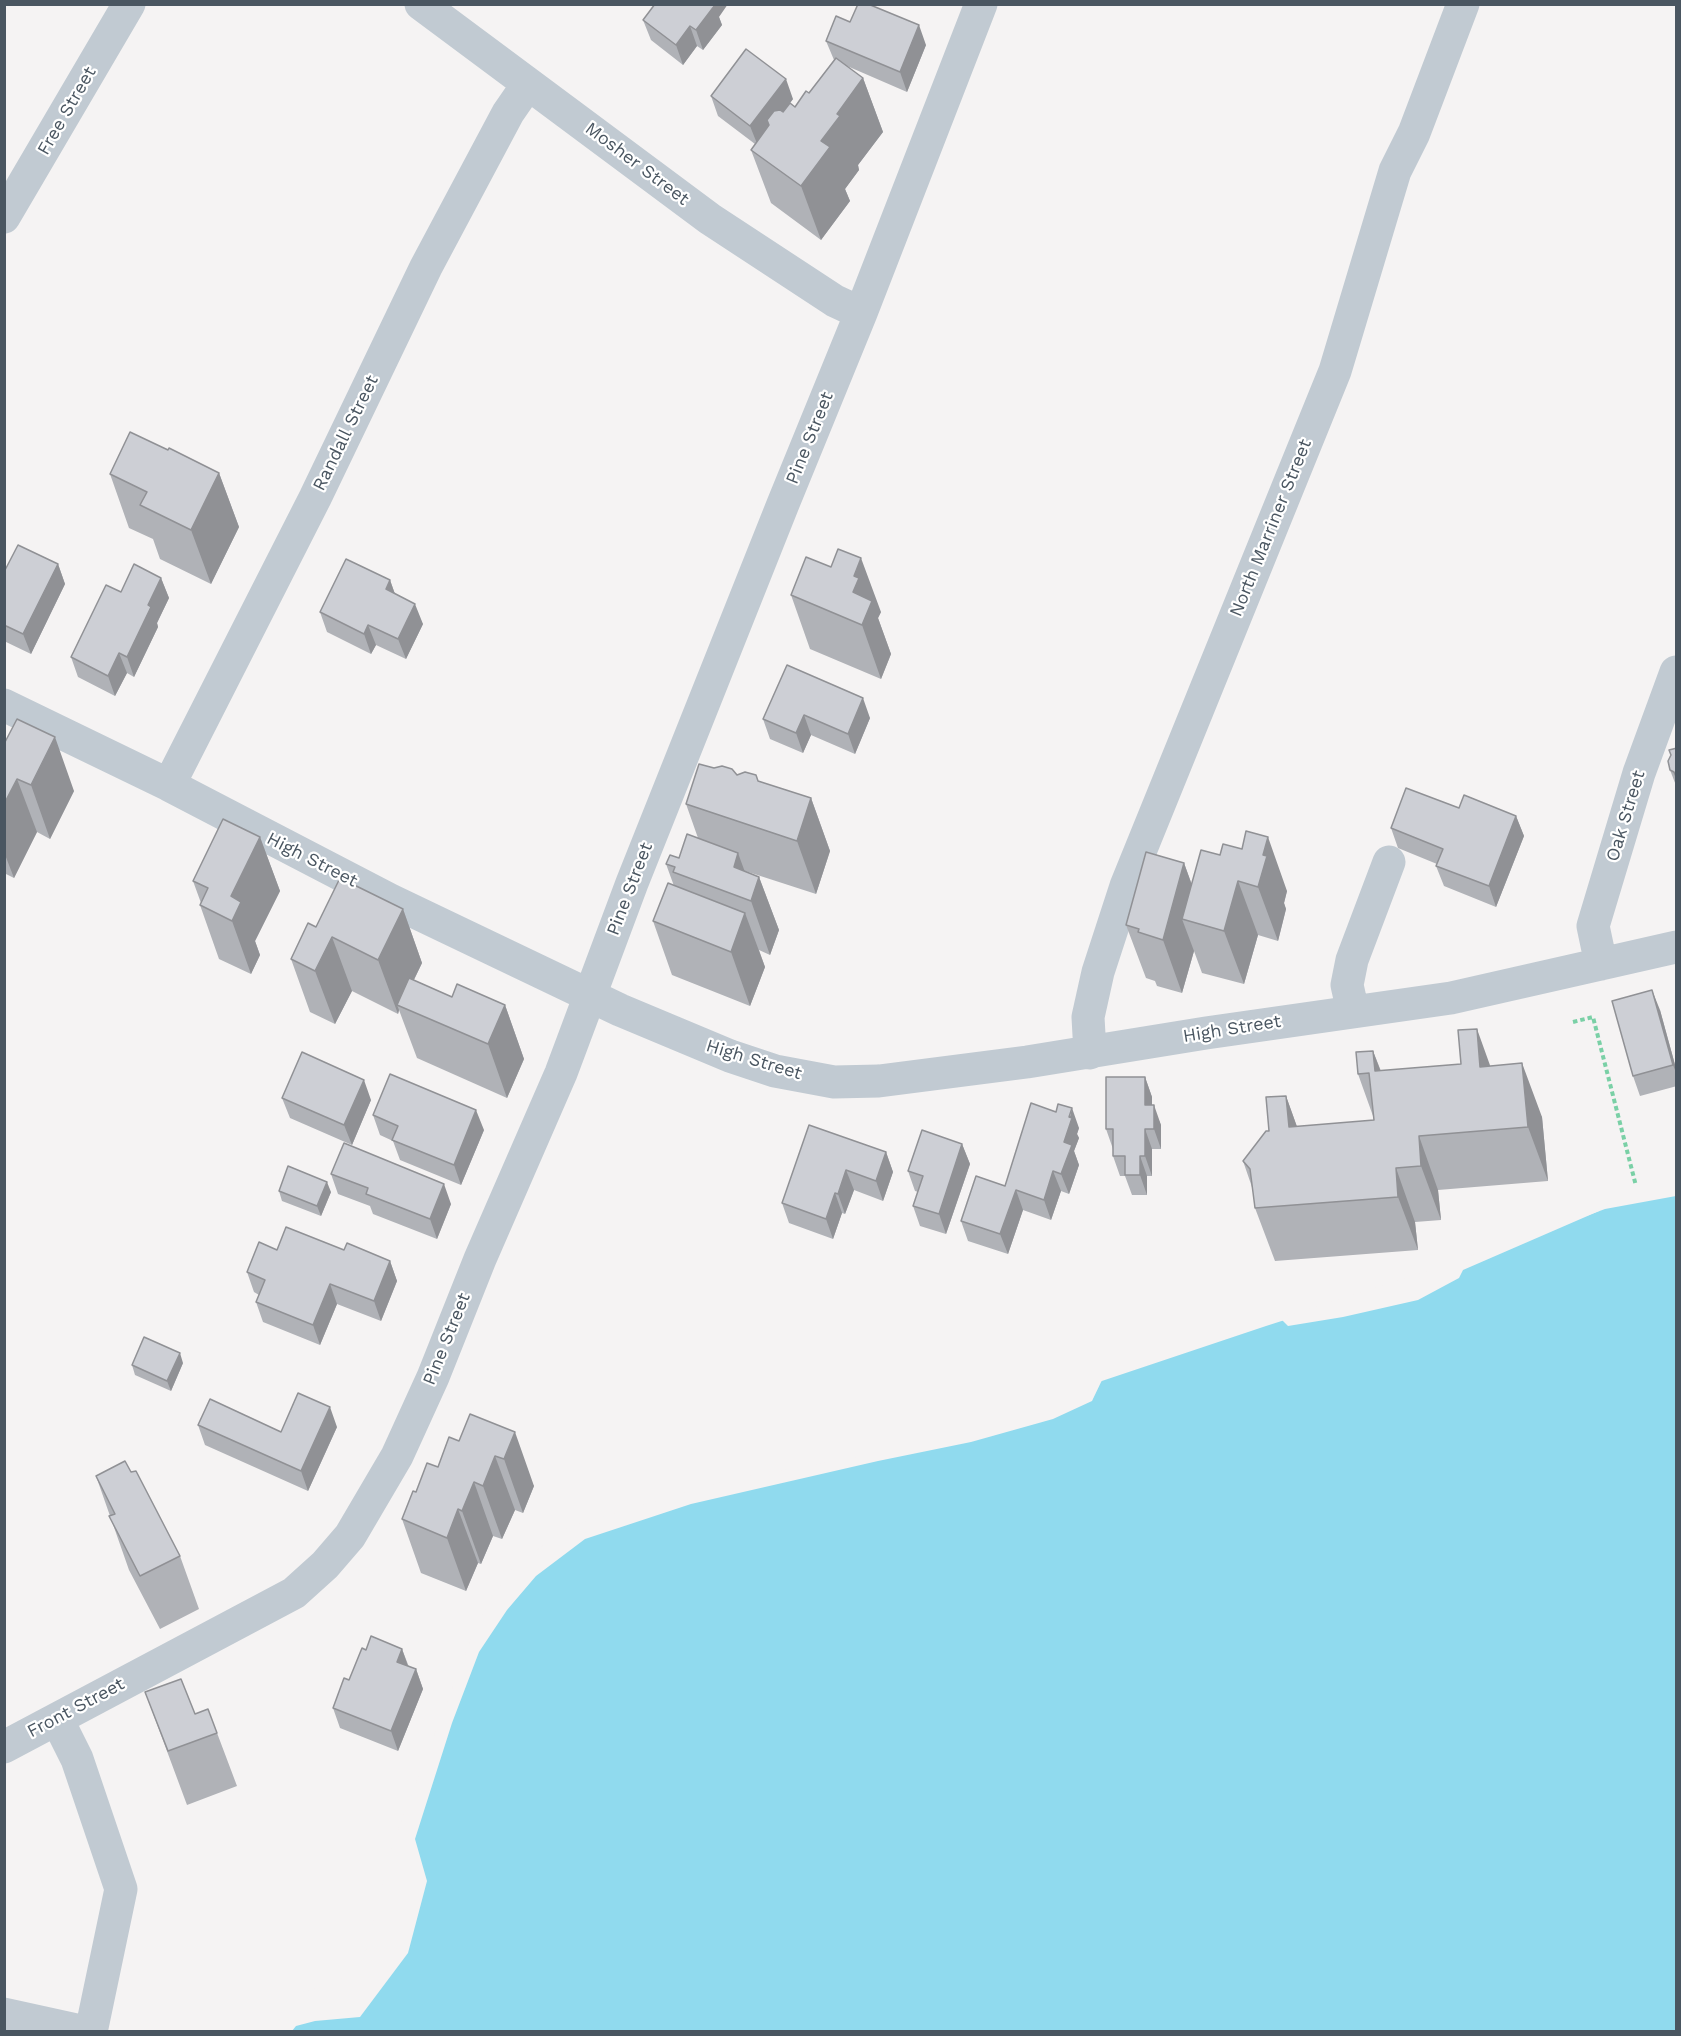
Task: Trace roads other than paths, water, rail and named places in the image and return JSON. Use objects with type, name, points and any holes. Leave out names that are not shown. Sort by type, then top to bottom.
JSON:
[{"type":"street","name":"Free Street","points":[[4,217],[129,4]]},
{"type":"street","name":"Mosher Street","points":[[421,4],[711,219],[835,301],[861,313]]},
{"type":"street","name":"Pine Street","points":[[147,1670],[294,1593],[325,1565],[350,1536],[397,1456],[433,1377],[480,1259],[561,1073],[636,872],[778,514],[861,313],[981,4]]},
{"type":"street","name":"North Marriner Street","points":[[1090,1053],[1088,1017],[1098,972],[1126,886],[1335,371],[1395,171],[1414,133],[1463,4]]},
{"type":"street","name":"Randall Street","points":[[169,785],[315,498],[431,257],[508,113],[528,84]]},
{"type":"street","name":"Oak Street","points":[[1601,964],[1593,926],[1639,773],[1677,672]]},
{"type":"street","name":"High Street","points":[[4,705],[169,785],[390,900],[591,996],[730,1056],[775,1071],[834,1082],[879,1081],[1090,1053],[1206,1033],[1451,998],[1677,947]]},
{"type":"street","points":[[1353,1012],[1347,985],[1352,960],[1389,862]]},
{"type":"street","name":"Front Street","points":[[4,1747],[147,1670]]},
{"type":"street","points":[[57,1719],[77,1759],[121,1889],[91,2031]]},
{"type":"street","points":[[4,2014],[86,2031]]},
{"type":"water","points":[[1676,1196],[1676,2031],[277,2032],[366,1964],[480,1622],[569,1530],[875,1457],[1435,1272],[1605,1209]]}]
